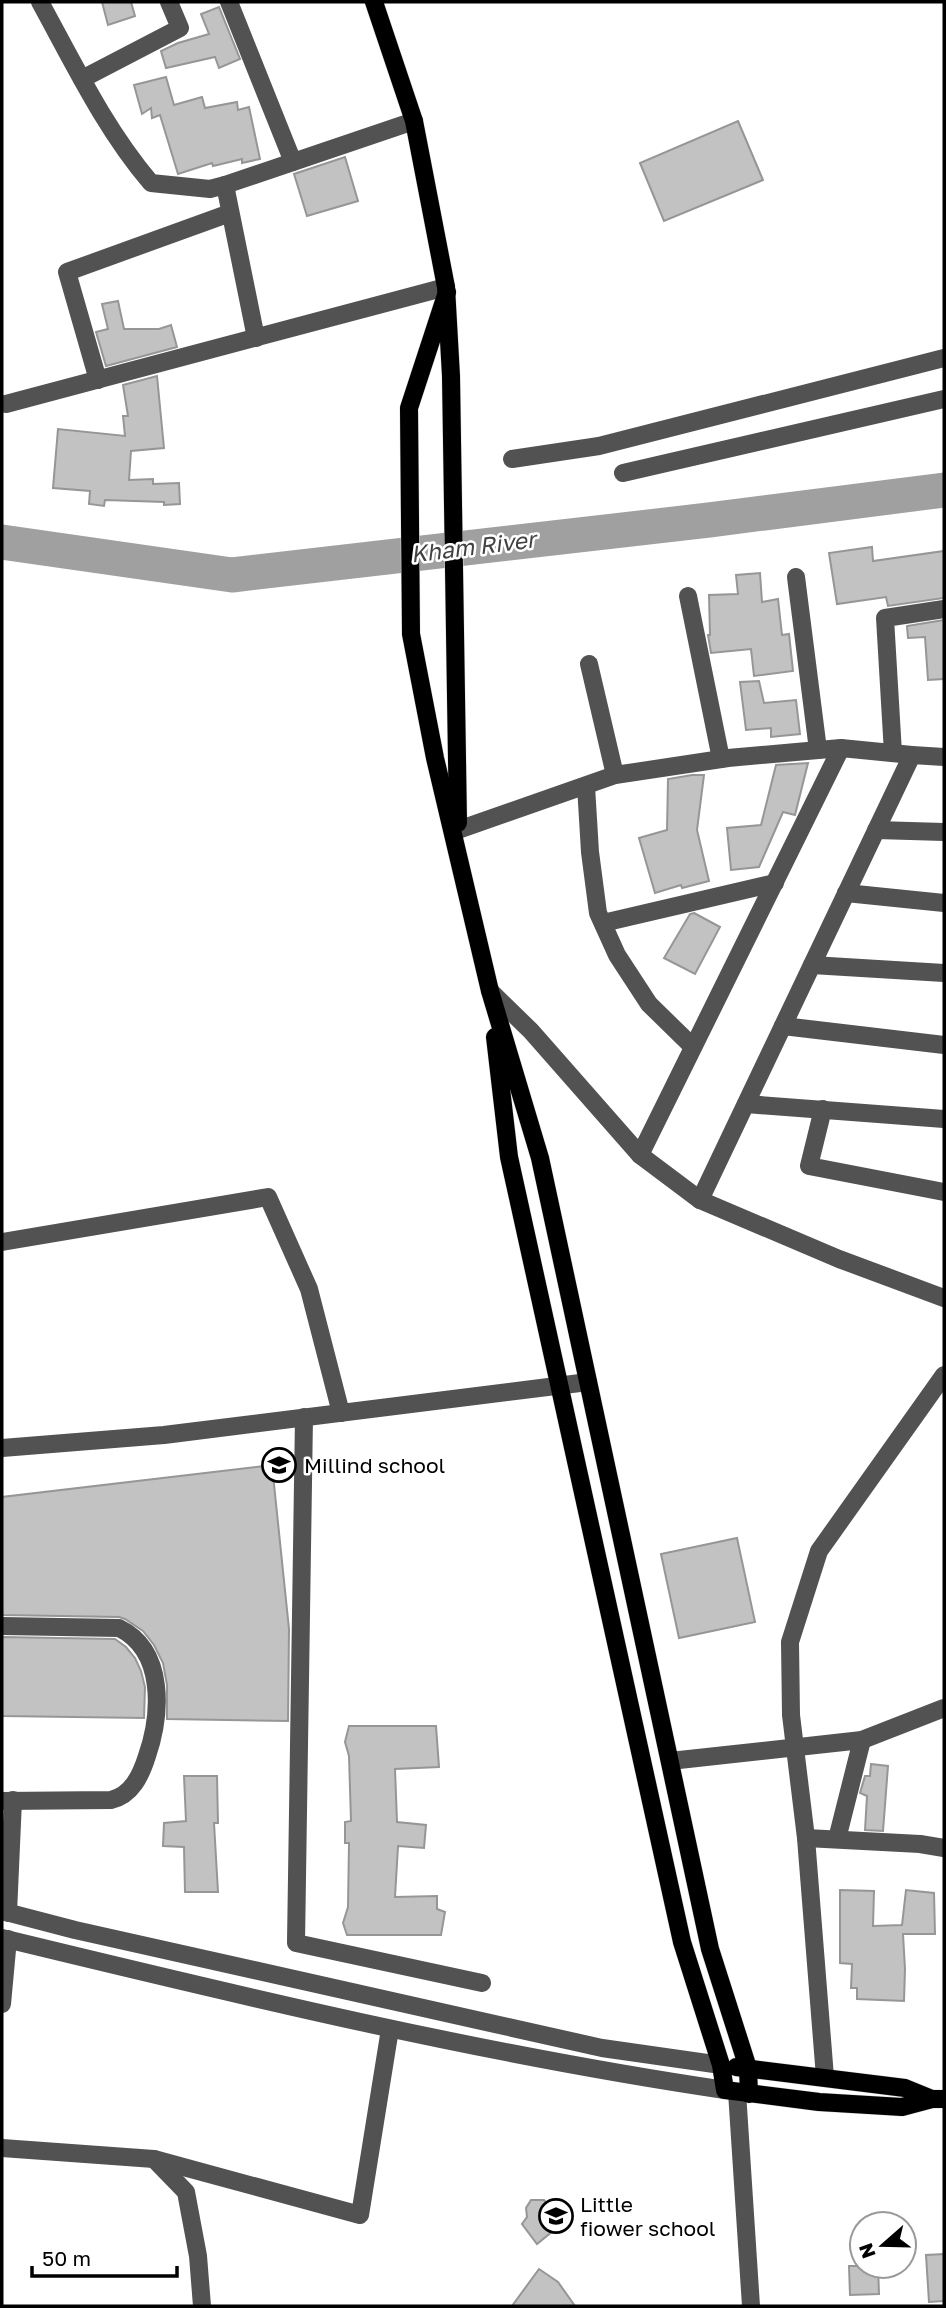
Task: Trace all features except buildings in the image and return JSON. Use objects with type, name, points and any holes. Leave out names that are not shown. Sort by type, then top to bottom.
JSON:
[{"type":"main road","points":[[374,2],[414,121],[446,289],[453,480],[460,862]]},
{"type":"main road","points":[[446,289],[409,408],[411,626],[435,758],[490,991],[540,1158],[710,1949],[748,2068],[737,2092]]},
{"type":"main road","points":[[490,991],[509,1157],[682,1942],[721,2065],[737,2092]]},
{"type":"main road","points":[[721,2065],[905,2088],[938,2099]]},
{"type":"main road","points":[[737,2092],[820,2102],[902,2107],[938,2099]]},
{"type":"street","points":[[40,2],[131,160],[151,183],[211,189],[225,186],[414,121]]},
{"type":"street","points":[[82,79],[180,28],[169,2]]},
{"type":"street","points":[[229,2],[293,162]]},
{"type":"street","points":[[225,186],[256,338]]},
{"type":"street","points":[[98,380],[67,272],[230,213]]},
{"type":"street","points":[[6,404],[446,289]]},
{"type":"street","points":[[512,459],[599,446],[944,358]]},
{"type":"street","points":[[623,473],[944,399]]},
{"type":"street","points":[[796,577],[818,750]]},
{"type":"street","points":[[688,596],[721,759]]},
{"type":"street","points":[[892,753],[885,618],[944,609]]},
{"type":"street","points":[[589,664],[615,775]]},
{"type":"street","points":[[640,1154],[841,748]]},
{"type":"street","points":[[458,830],[615,775],[721,759],[841,748],[944,757]]},
{"type":"street","points":[[700,1200],[912,755]]},
{"type":"street","points":[[586,786],[590,852],[598,913],[617,955],[649,1004],[693,1047]]},
{"type":"street","points":[[876,830],[944,832]]},
{"type":"street","points":[[603,923],[775,883]]},
{"type":"street","points":[[846,893],[944,903]]},
{"type":"street","points":[[812,965],[944,973]]},
{"type":"street","points":[[490,991],[531,1031],[640,1154],[700,1200],[839,1259],[944,1298]]},
{"type":"street","points":[[783,1026],[944,1045]]},
{"type":"street","points":[[746,1104],[944,1119]]},
{"type":"street","points":[[823,1109],[809,1166],[944,1192]]},
{"type":"street","points":[[2,1242],[268,1197],[309,1289],[341,1413]]},
{"type":"street","points":[[825,2077],[806,1838],[791,1715],[790,1642],[819,1551],[944,1375]]},
{"type":"street","points":[[2,1448],[164,1435],[587,1382]]},
{"type":"street","points":[[304,1417],[296,1943],[482,1983]]},
{"type":"street","points":[[2,1626],[119,1628],[129,1633],[148,1661],[158,1703],[153,1737],[144,1767],[132,1788],[125,1794],[111,1800],[7,1800],[5,1912],[601,2048],[721,2065]]},
{"type":"street","points":[[670,1761],[862,1740],[944,1708]]},
{"type":"street","points":[[838,1839],[862,1740]]},
{"type":"street","points":[[806,1838],[920,1844],[944,1848]]},
{"type":"street","points":[[2,2004],[5,1939],[390,2029],[651,2079],[737,2092],[751,2306]]},
{"type":"street","points":[[2,2148],[154,2159],[360,2215],[390,2029]]},
{"type":"street","points":[[154,2159],[186,2192],[198,2256],[202,2306]]},
{"type":"waterway","name":"Kham River","points":[[2,542],[232,575],[944,490]]},
{"type":"place","name":"Millind school","points":[[279,1465]]},
{"type":"place","name":"Little fiower school","points":[[556,2216]]}]
